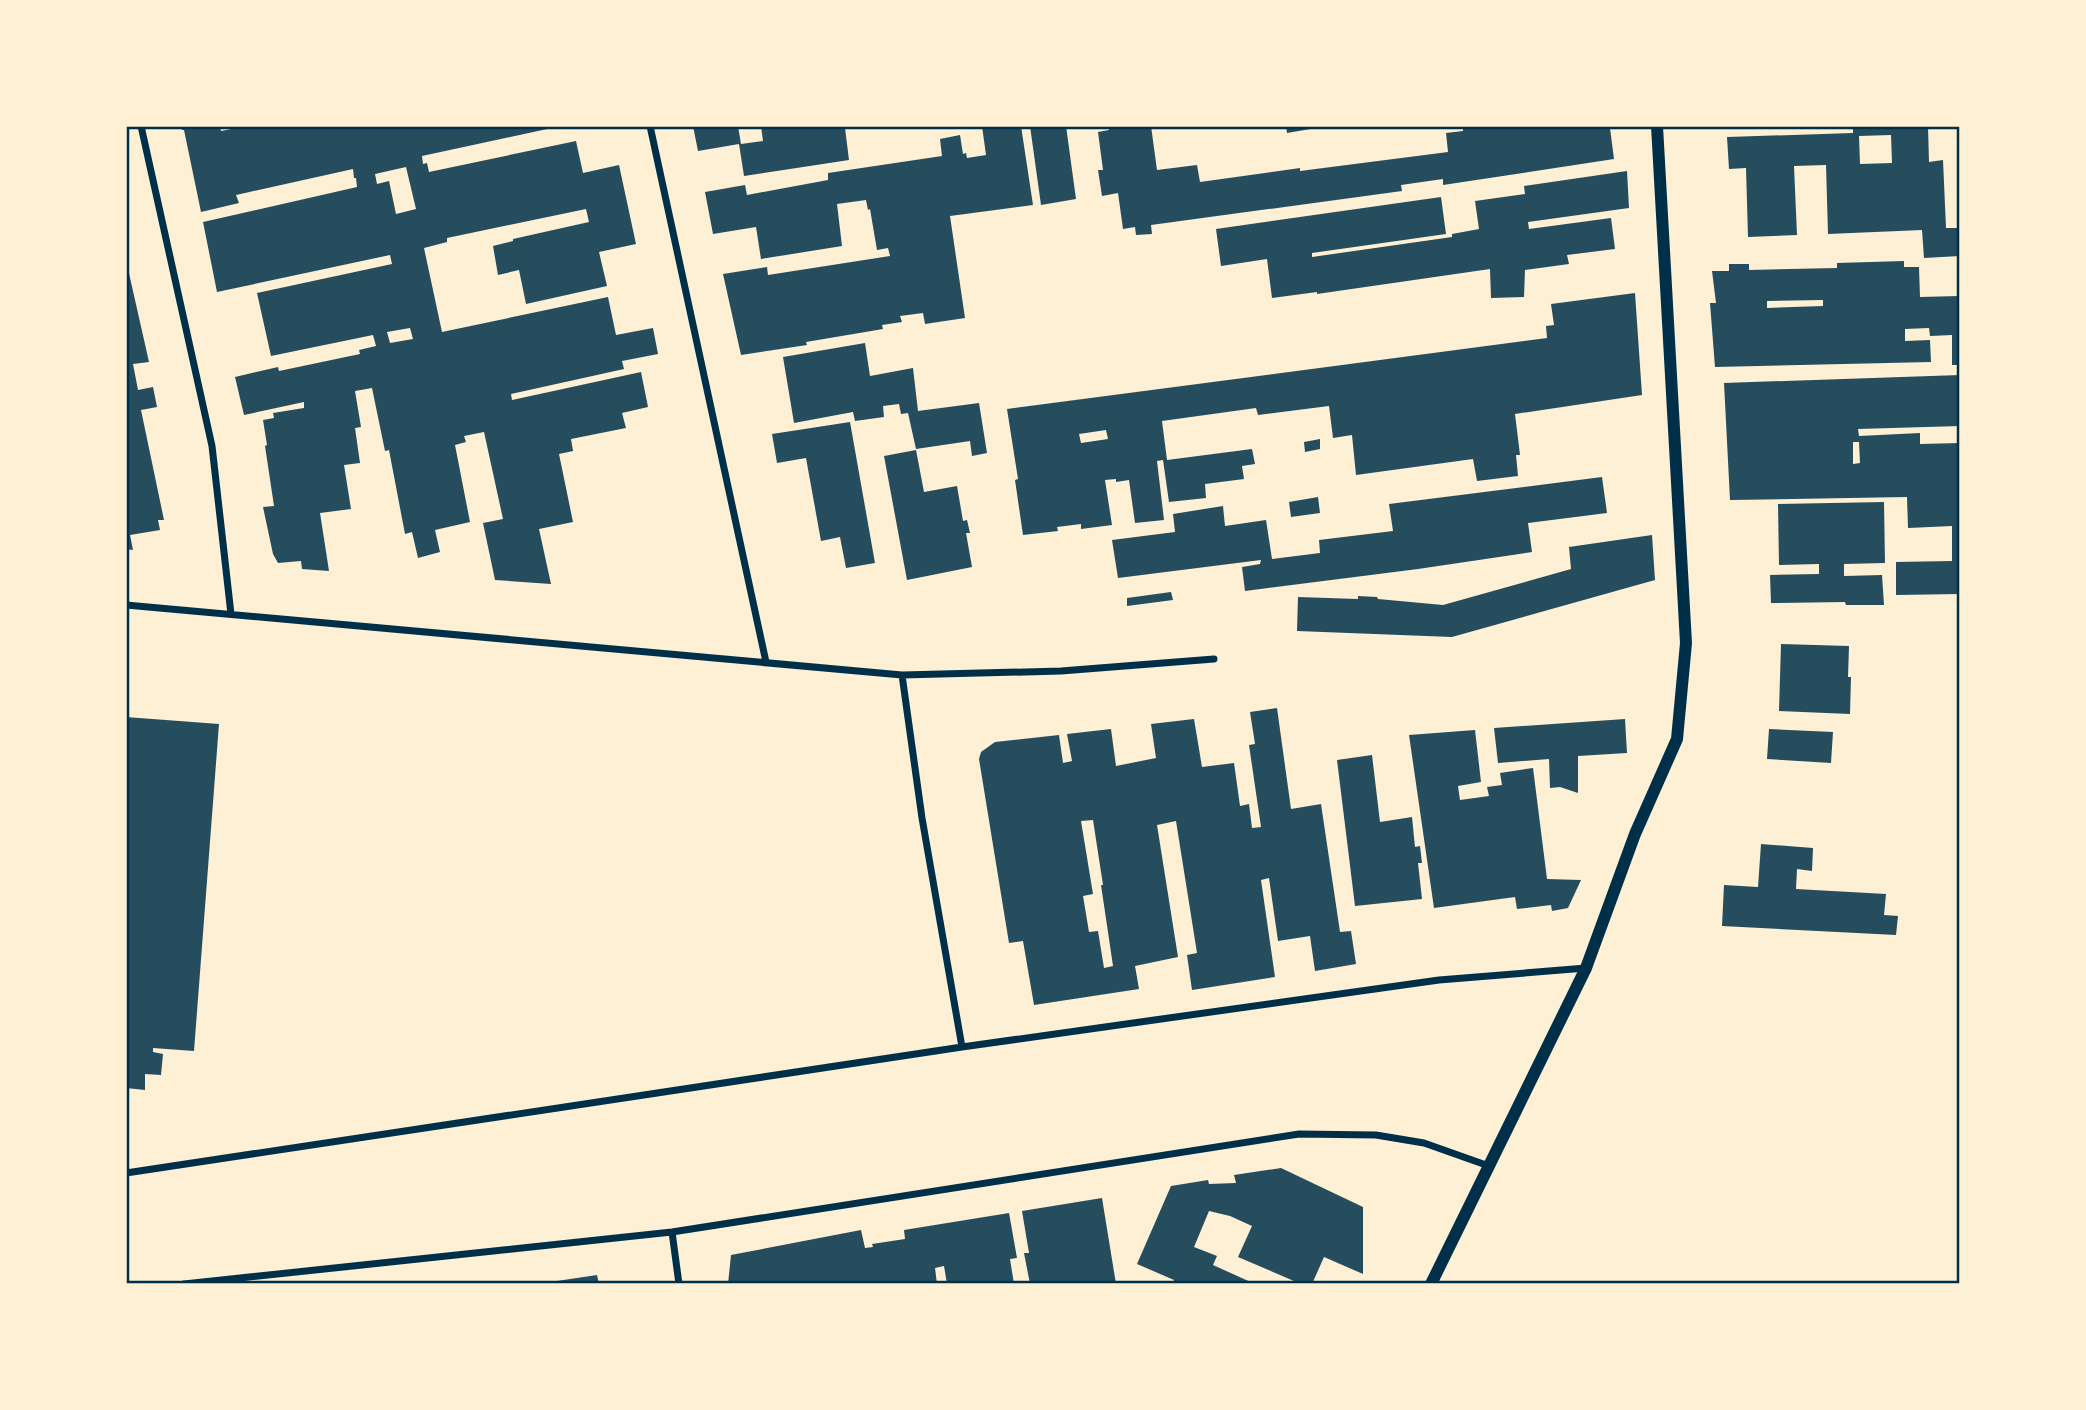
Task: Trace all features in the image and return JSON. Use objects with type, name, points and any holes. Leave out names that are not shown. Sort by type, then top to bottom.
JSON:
[{"type":"street","points":[[141,126],[212,446],[231,614]]},
{"type":"street","points":[[650,126],[766,662]]},
{"type":"street","points":[[1431,1284],[1586,968],[1635,834],[1677,739],[1686,643],[1657,126]]},
{"type":"street","points":[[126,606],[902,675],[1061,671],[1214,659]]},
{"type":"street","points":[[902,675],[922,818],[962,1047]]},
{"type":"street","points":[[126,1173],[962,1047],[1439,980],[1586,968]]},
{"type":"street","points":[[184,1284],[672,1232],[1299,1133],[1376,1135],[1424,1143],[1490,1167]]},
{"type":"street","points":[[672,1232],[679,1284]]},
{"type":"building","points":[[181,126],[220,126],[221,131],[247,126],[561,126],[422,156],[423,164],[427,163],[429,172],[576,141],[583,173],[619,165],[636,244],[599,252],[607,286],[526,304],[519,270],[498,275],[493,246],[589,222],[586,209],[447,238],[447,242],[424,248],[442,332],[608,297],[616,335],[653,328],[658,354],[622,361],[624,369],[511,394],[512,400],[641,372],[648,407],[622,413],[626,428],[571,439],[573,451],[559,454],[573,522],[539,529],[551,584],[495,580],[483,523],[503,519],[484,432],[464,436],[466,442],[455,445],[470,522],[435,530],[440,552],[418,558],[412,532],[405,534],[389,450],[385,451],[372,388],[355,391],[361,427],[355,428],[360,463],[344,465],[351,509],[320,513],[329,571],[302,569],[301,561],[278,563],[273,554],[263,507],[274,506],[263,420],[274,418],[273,413],[304,408],[304,402],[244,415],[235,377],[360,354],[359,350],[376,346],[373,335],[271,356],[257,293],[392,264],[390,255],[217,292],[203,222],[357,187],[356,178],[353,169],[236,195],[239,203],[201,212]],"holes":[[[406,167],[416,209],[396,214],[389,181],[377,184],[375,174]],[[410,328],[413,339],[390,343],[387,332]]]},
{"type":"building","points":[[693,126],[738,126],[741,144],[763,141],[761,126],[851,126],[845,128],[849,160],[744,176],[739,144],[698,151]]},
{"type":"building","points":[[982,126],[1021,126],[1033,205],[950,216],[965,318],[925,324],[923,313],[900,316],[902,322],[882,325],[883,329],[741,355],[723,274],[767,267],[768,275],[890,256],[888,248],[877,250],[866,200],[837,204],[842,246],[761,259],[756,227],[713,234],[705,192],[745,185],[747,195],[828,180],[828,173],[942,156],[940,139],[960,135],[963,154],[966,153],[967,158],[986,155]]},
{"type":"building","points":[[1030,126],[1066,126],[1076,199],[1041,205]]},
{"type":"building","points":[[1109,126],[1151,126],[1157,170],[1197,165],[1200,182],[1448,152],[1446,133],[1463,131],[1463,126],[1610,128],[1614,159],[1443,185],[1443,179],[1401,185],[1402,191],[1151,225],[1152,234],[1136,235],[1135,227],[1123,229],[1118,193],[1102,196],[1098,170],[1103,170],[1098,132],[1109,130]]},
{"type":"building","points":[[1286,126],[1322,126],[1322,127],[1287,133]]},
{"type":"building","points":[[1853,126],[1928,126],[1929,162],[1943,160],[1946,228],[1960,228],[1960,256],[1924,258],[1922,230],[1828,234],[1826,165],[1794,166],[1797,235],[1748,237],[1746,168],[1729,169],[1727,137],[1853,133]],"holes":[[[1891,135],[1892,163],[1860,164],[1859,136]]]},
{"type":"building","points":[[1627,171],[1629,208],[1528,222],[1529,229],[1611,218],[1615,249],[1567,255],[1569,264],[1525,270],[1524,297],[1491,298],[1490,269],[1272,298],[1267,259],[1221,266],[1216,229],[1441,197],[1446,234],[1312,253],[1312,257],[1452,237],[1452,234],[1479,229],[1475,201],[1525,194],[1524,186]]},
{"type":"building","points":[[126,260],[149,362],[133,364],[138,390],[153,387],[157,407],[141,410],[164,520],[158,520],[160,530],[130,535],[133,550],[126,549]]},
{"type":"building","points":[[1904,261],[1904,267],[1919,267],[1920,297],[1959,296],[1960,365],[1952,365],[1952,335],[1930,336],[1929,328],[1905,329],[1905,341],[1930,340],[1931,362],[1715,367],[1710,303],[1716,303],[1712,271],[1729,271],[1729,264],[1749,264],[1749,270],[1837,268],[1837,263]],"holes":[[[1823,300],[1823,306],[1767,308],[1767,301]]]},
{"type":"building","points":[[1635,293],[1642,395],[1515,414],[1520,455],[1516,455],[1518,476],[1477,481],[1473,459],[1356,475],[1352,435],[1333,438],[1329,406],[1258,415],[1256,408],[1162,421],[1167,460],[1252,449],[1255,464],[1242,466],[1244,479],[1205,484],[1206,498],[1169,502],[1163,460],[1157,461],[1164,520],[1135,523],[1129,480],[1105,480],[1112,525],[1081,529],[1081,524],[1057,527],[1058,531],[1023,535],[1007,409],[1547,338],[1546,326],[1554,325],[1551,304]],"holes":[[[1106,430],[1108,439],[1081,443],[1079,434]]]},
{"type":"building","points":[[865,343],[870,376],[913,368],[918,411],[979,403],[987,453],[972,456],[970,441],[916,449],[908,413],[901,414],[899,404],[883,406],[884,417],[855,421],[853,412],[794,423],[783,357]]},
{"type":"building","points":[[1960,375],[1960,426],[1858,429],[1859,436],[1920,433],[1920,444],[1960,443],[1960,594],[1896,595],[1896,562],[1952,561],[1952,526],[1908,528],[1907,497],[1730,500],[1724,383]],"holes":[[[1853,442],[1859,442],[1860,463],[1853,464]]]},
{"type":"building","points":[[850,422],[875,563],[846,568],[840,537],[821,541],[806,458],[777,463],[772,434]]},
{"type":"building","points":[[1320,439],[1320,449],[1305,452],[1304,442]]},
{"type":"building","points":[[916,450],[924,492],[957,486],[963,521],[967,520],[970,533],[966,533],[972,567],[907,580],[884,456]]},
{"type":"building","points":[[1602,477],[1607,513],[1528,523],[1532,552],[1245,591],[1242,567],[1260,564],[1261,560],[1118,578],[1112,540],[1175,532],[1173,514],[1223,506],[1225,526],[1266,520],[1272,559],[1320,553],[1319,540],[1393,531],[1389,504]]},
{"type":"building","points":[[1318,497],[1320,513],[1291,517],[1289,502]]},
{"type":"building","points":[[1884,502],[1885,563],[1844,564],[1844,576],[1882,575],[1884,605],[1846,605],[1845,602],[1771,603],[1770,575],[1819,574],[1819,564],[1779,565],[1778,504]]},
{"type":"building","points":[[1652,535],[1655,580],[1452,637],[1297,631],[1298,597],[1377,597],[1443,605],[1571,569],[1569,547]]},
{"type":"building","points":[[1171,592],[1173,600],[1127,606],[1127,598]]},
{"type":"building","points":[[1781,644],[1849,646],[1850,714],[1779,711]]},
{"type":"building","points":[[1277,708],[1291,809],[1321,804],[1340,932],[1351,931],[1356,964],[1315,971],[1310,936],[1278,941],[1269,878],[1261,880],[1275,977],[1192,990],[1187,955],[1197,953],[1176,821],[1157,825],[1178,957],[1135,966],[1139,989],[1034,1005],[1023,941],[1009,943],[979,759],[981,752],[995,742],[1059,735],[1063,763],[1072,761],[1067,734],[1111,729],[1116,766],[1156,758],[1151,724],[1194,719],[1202,767],[1234,763],[1240,806],[1249,804],[1252,828],[1261,827],[1249,745],[1255,744],[1250,712]],"holes":[[[1093,820],[1113,966],[1104,968],[1098,931],[1089,932],[1083,896],[1093,894],[1081,821]]]},
{"type":"building","points":[[126,717],[219,724],[194,1051],[153,1048],[153,1052],[163,1054],[161,1075],[145,1074],[145,1090],[126,1088]]},
{"type":"building","points":[[1625,719],[1627,753],[1578,756],[1578,793],[1560,787],[1550,788],[1549,759],[1498,763],[1494,728]]},
{"type":"building","points":[[1769,729],[1833,732],[1831,763],[1767,759]]},
{"type":"building","points":[[1475,730],[1481,782],[1458,786],[1460,800],[1489,796],[1487,787],[1502,785],[1500,773],[1533,768],[1547,879],[1581,880],[1568,908],[1552,911],[1551,905],[1517,909],[1515,897],[1434,908],[1409,735]]},
{"type":"building","points":[[1372,755],[1380,822],[1412,817],[1415,847],[1420,846],[1422,863],[1418,863],[1422,899],[1355,906],[1337,760]]},
{"type":"building","points":[[1761,844],[1813,848],[1812,871],[1797,869],[1796,889],[1886,894],[1884,915],[1898,916],[1896,935],[1722,926],[1724,885],[1758,887]]},
{"type":"building","points":[[1281,1168],[1363,1207],[1363,1274],[1324,1257],[1312,1284],[1301,1284],[1238,1257],[1252,1226],[1230,1216],[1209,1211],[1194,1247],[1217,1256],[1213,1265],[1255,1284],[1172,1284],[1174,1280],[1137,1264],[1171,1186],[1208,1180],[1209,1184],[1236,1183],[1234,1175]]},
{"type":"building","points":[[1102,1198],[1116,1284],[1030,1284],[1024,1253],[1029,1253],[1022,1211]]},
{"type":"building","points":[[1009,1213],[1017,1258],[1010,1259],[1014,1284],[947,1284],[944,1266],[935,1268],[937,1284],[728,1284],[731,1255],[861,1230],[865,1248],[873,1247],[872,1244],[905,1239],[904,1230]]},
{"type":"building","points":[[597,1275],[599,1284],[550,1284],[550,1282]]}]
